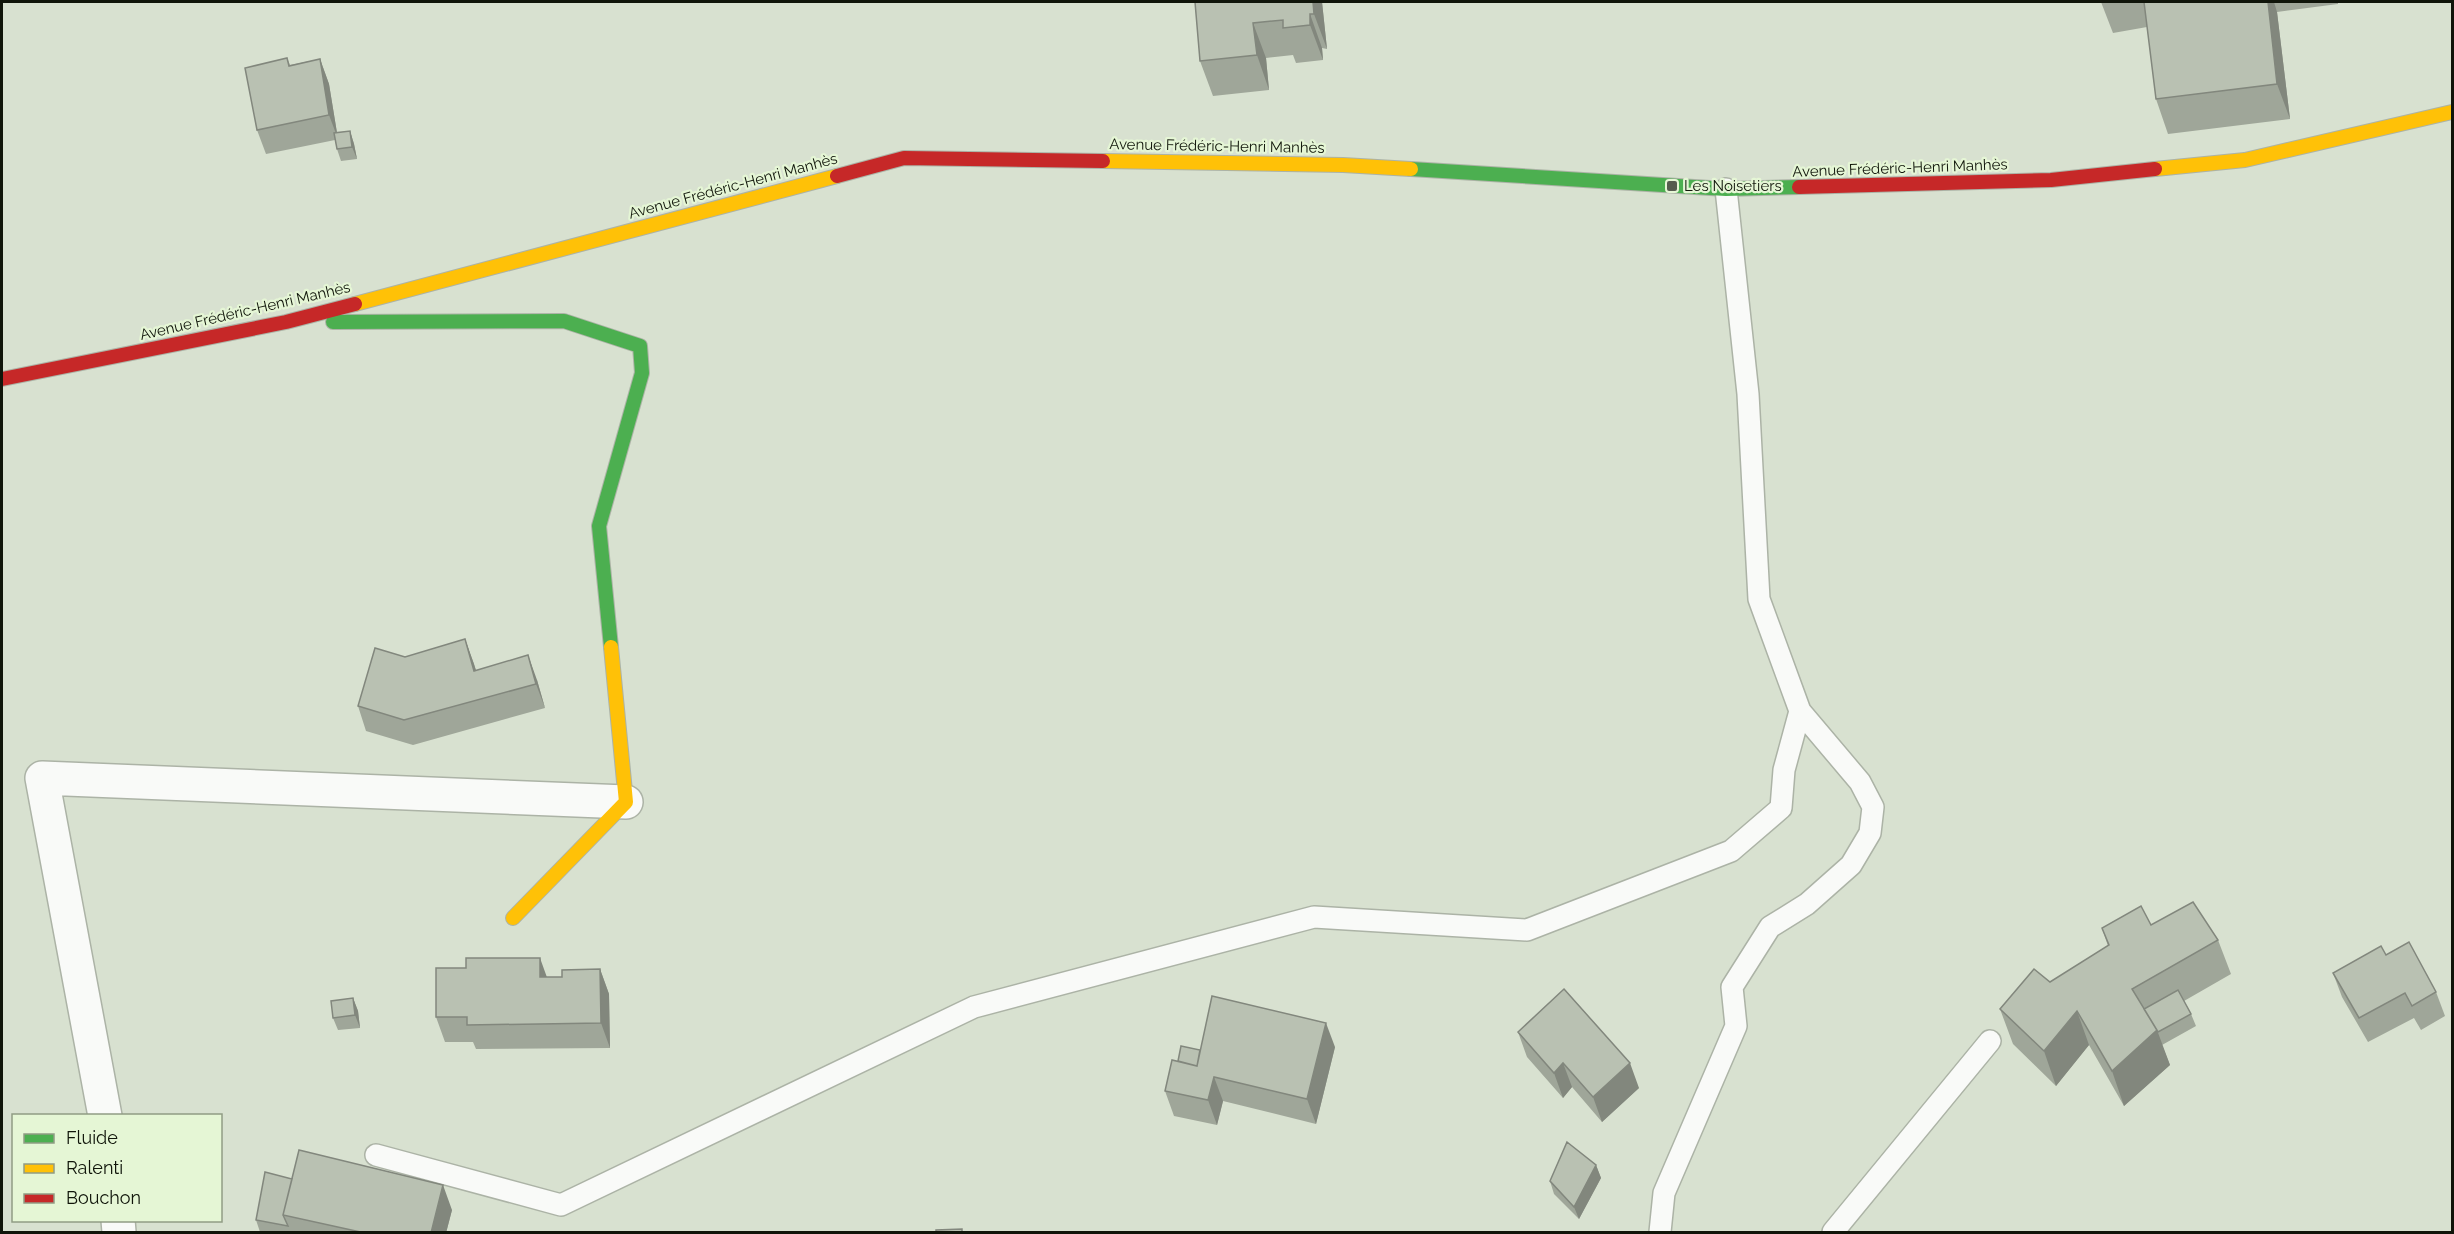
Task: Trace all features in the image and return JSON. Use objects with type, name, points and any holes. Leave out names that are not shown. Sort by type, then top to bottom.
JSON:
[{"type":"street","name":"Avenue Frédéric-Henri Manhès","points":[[2,379],[286,322],[904,158],[1343,165],[1726,189],[2051,180],[2246,160],[2452,112]]},
{"type":"street","points":[[286,322],[564,321],[640,346],[642,373],[599,526],[626,802],[513,918]]},
{"type":"street","points":[[105,1114],[42,778],[626,802]]},
{"type":"lane","points":[[1660,1233],[1664,1193],[1736,1026],[1732,987],[1770,927],[1807,904],[1851,865],[1870,833],[1873,807],[1860,782],[1800,711],[1760,599],[1748,394],[1726,189]]},
{"type":"lane","points":[[376,1155],[561,1205],[974,1007],[1314,917],[1527,930],[1731,851],[1781,808],[1784,770],[1800,711]]},
{"type":"lane","points":[[1833,1233],[1990,1041]]},
{"type":"building","points":[[1195,2],[1313,2],[1314,14],[1310,14],[1310,25],[1283,28],[1283,20],[1253,23],[1257,55],[1200,61]]},
{"type":"building","points":[[2144,2],[2268,2],[2277,84],[2156,99]]},
{"type":"building","points":[[287,58],[289,66],[320,59],[329,115],[257,130],[245,68]]},
{"type":"building","points":[[350,131],[352,147],[337,149],[334,133]]},
{"type":"building","points":[[465,639],[474,671],[528,655],[536,684],[404,720],[358,706],[375,648],[405,657]]},
{"type":"building","points":[[2193,902],[2218,940],[2132,989],[2157,1030],[2112,1071],[2077,1011],[2044,1051],[2000,1009],[2034,969],[2050,982],[2109,945],[2102,928],[2141,906],[2151,925]]},
{"type":"building","points":[[2409,942],[2436,992],[2412,1006],[2405,993],[2359,1018],[2333,973],[2381,946],[2386,955]]},
{"type":"building","points":[[466,958],[540,958],[540,977],[562,977],[562,970],[600,969],[601,1023],[467,1025],[467,1017],[436,1017],[436,968],[466,968]]},
{"type":"building","points":[[1564,989],[1630,1063],[1593,1097],[1563,1063],[1554,1073],[1518,1032]]},
{"type":"building","points":[[2178,990],[2191,1014],[2158,1032],[2144,1009]]},
{"type":"building","points":[[1212,996],[1326,1023],[1307,1099],[1214,1077],[1208,1100],[1165,1091],[1172,1060],[1197,1066]]},
{"type":"building","points":[[353,998],[355,1015],[333,1018],[331,1001]]},
{"type":"building","points":[[1181,1046],[1200,1050],[1197,1066],[1178,1061]]},
{"type":"building","points":[[1567,1142],[1596,1165],[1574,1207],[1550,1181]]},
{"type":"building","points":[[299,1150],[443,1185],[431,1233],[365,1233],[283,1215]]},
{"type":"building","points":[[265,1172],[292,1179],[283,1215],[288,1226],[256,1220]]},
{"type":"building","points":[[962,1229],[962,1233],[936,1233],[936,1230]]},
{"type":"traffic: fast","points":[[1411,169],[1726,189],[1799,187]]},
{"type":"traffic: fast","points":[[333,322],[564,321],[640,346],[642,373],[599,526],[611,647]]},
{"type":"traffic: slow","points":[[2155,169],[2245,160],[2452,112]]},
{"type":"traffic: slow","points":[[1103,161],[1343,165],[1411,169]]},
{"type":"traffic: slow","points":[[355,304],[837,176]]},
{"type":"traffic: slow","points":[[513,918],[626,802],[611,647]]},
{"type":"traffic: jam","points":[[837,176],[904,158],[1103,161]]},
{"type":"traffic: jam","points":[[1799,187],[2051,180],[2155,169]]},
{"type":"traffic: jam","points":[[2,379],[286,322],[355,304]]},
{"type":"place","name":"Les Noisetiers","points":[[1672,186]]}]
